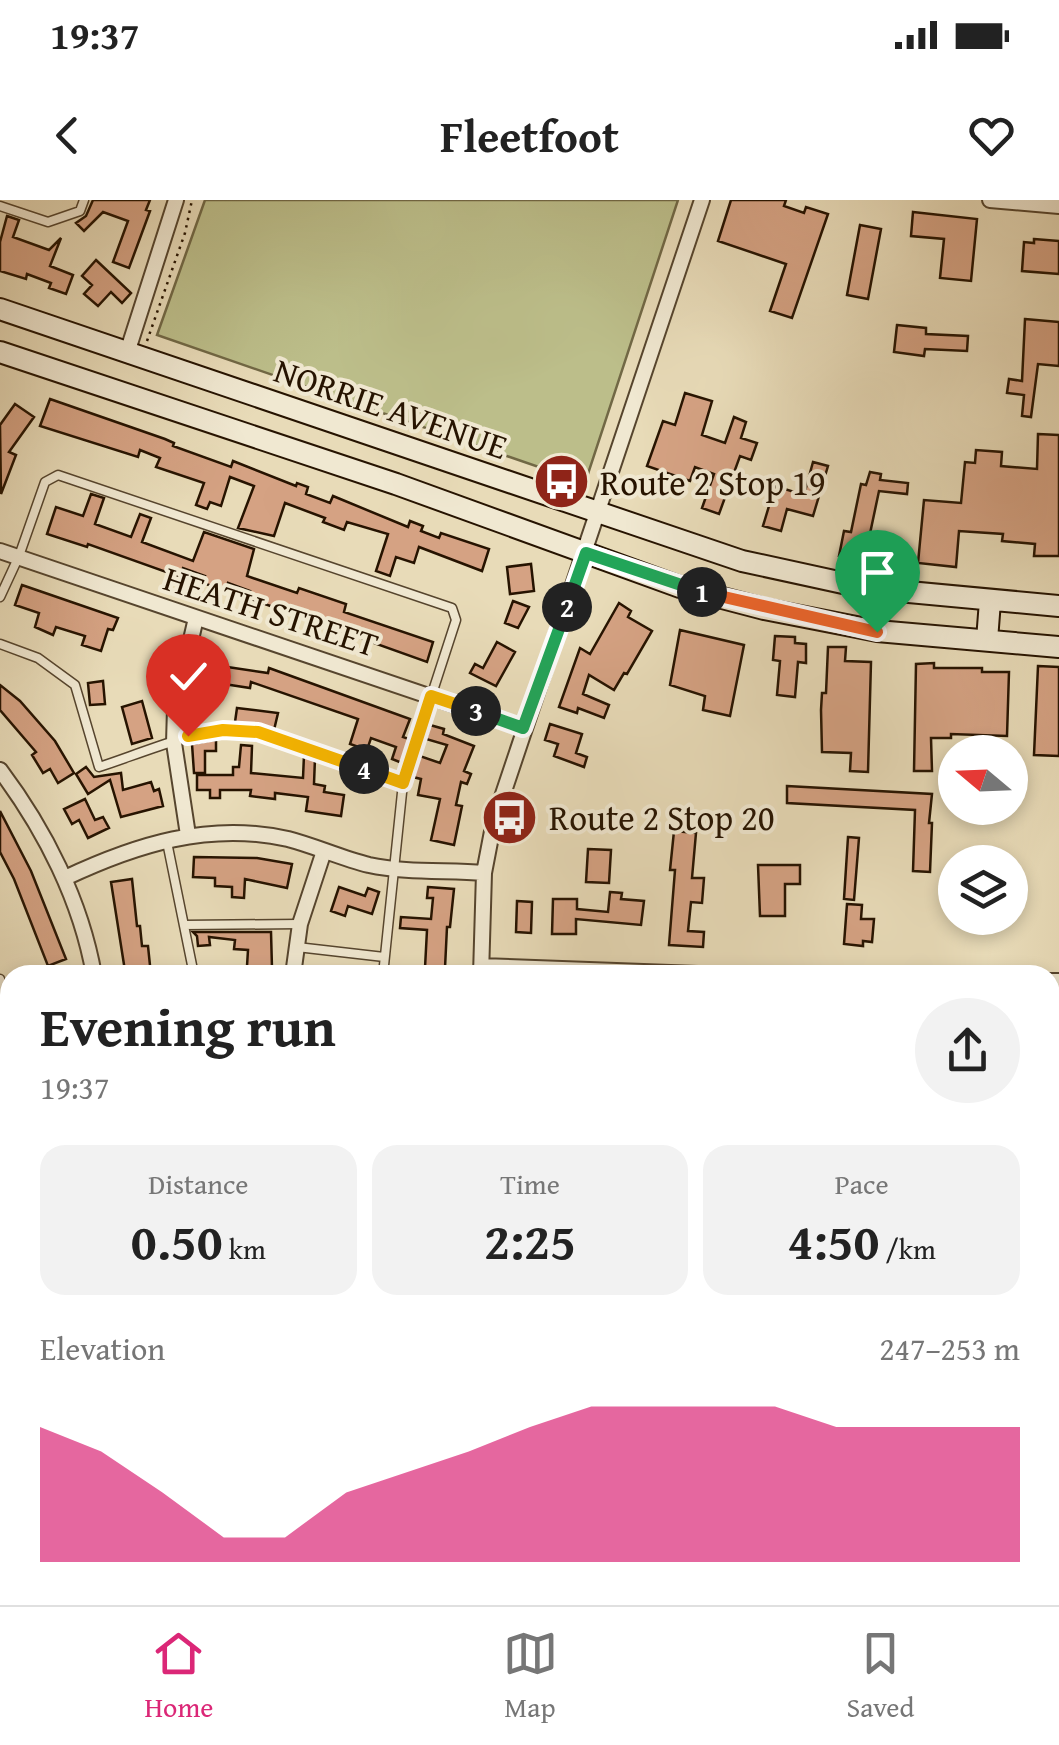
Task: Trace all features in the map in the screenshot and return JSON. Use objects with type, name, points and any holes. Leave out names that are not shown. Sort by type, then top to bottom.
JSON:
[{"type":"main road","name":"NORRIE AVENUE","points":[[0,309],[742,561],[866,588],[1059,606]]},
{"type":"main road","name":"NORRIE AVENUE","points":[[0,352],[396,484],[680,586],[877,632],[1059,647]]},
{"type":"main road","points":[[157,405],[169,368]]},
{"type":"main road","points":[[987,640],[990,601]]},
{"type":"street","points":[[134,356],[176,200]]},
{"type":"street","points":[[481,965],[484,873],[494,821],[702,200]]},
{"type":"street","points":[[990,200],[1059,206]]},
{"type":"street","name":"HEATH STREET","points":[[0,550],[523,728]]},
{"type":"street","points":[[188,835],[174,743],[174,708],[196,618]]},
{"type":"street","points":[[0,770],[18,794],[65,878],[91,965]]},
{"type":"street","points":[[65,878],[116,854],[166,840],[188,835],[254,834],[393,868],[484,873]]},
{"type":"street","points":[[294,965],[300,924],[324,851]]},
{"type":"lane","points":[[0,206],[48,222],[80,211],[84,200]]},
{"type":"lane","points":[[0,597],[45,482],[58,474],[452,608],[456,620],[403,783],[384,965]]},
{"type":"lane","points":[[0,644],[38,658],[76,685],[98,767],[188,736],[223,730],[258,732],[403,783]]},
{"type":"lane","points":[[166,840],[192,965]]},
{"type":"lane","points":[[184,925],[300,924]]},
{"type":"lane","points":[[297,946],[384,956]]},
{"type":"path","points":[[134,356],[185,233],[192,200]]},
{"type":"green space","points":[[205,200],[678,200],[585,483],[157,335]]},
{"type":"building","points":[[93,200],[150,200],[146,210],[150,211],[129,268],[113,262],[128,221],[103,212],[84,231],[76,223],[86,216]]},
{"type":"building","points":[[731,200],[786,200],[784,206],[804,213],[806,207],[828,214],[792,318],[770,311],[786,264],[718,241]]},
{"type":"building","points":[[913,212],[977,219],[971,281],[940,278],[944,239],[911,236]]},
{"type":"building","points":[[7,216],[19,220],[13,237],[49,250],[61,238],[50,266],[73,275],[66,294],[27,274],[26,279],[0,271],[0,242]]},
{"type":"building","points":[[860,225],[881,229],[868,299],[847,295]]},
{"type":"building","points":[[1034,239],[1059,241],[1059,274],[1022,271],[1024,242],[1034,243]]},
{"type":"building","points":[[96,260],[131,293],[122,303],[111,292],[98,306],[84,294],[92,285],[82,276]]},
{"type":"building","points":[[1025,319],[1059,322],[1059,366],[1038,364],[1031,417],[1022,416],[1024,395],[1007,393],[1009,379],[1022,381]]},
{"type":"building","points":[[897,325],[926,328],[926,334],[968,336],[967,351],[925,349],[924,356],[894,352]]},
{"type":"building","points":[[685,393],[712,401],[702,435],[725,443],[734,417],[746,422],[741,438],[757,443],[751,460],[740,456],[719,514],[702,508],[714,474],[695,467],[690,481],[647,466],[663,421],[675,425]]},
{"type":"building","points":[[50,399],[231,467],[233,461],[308,487],[306,494],[330,503],[333,496],[408,527],[410,521],[423,526],[421,531],[439,538],[441,533],[489,549],[482,571],[419,547],[414,563],[396,557],[390,576],[376,571],[388,534],[347,522],[344,530],[323,522],[325,518],[285,503],[274,536],[238,528],[254,486],[230,477],[221,506],[210,502],[207,509],[196,505],[204,483],[156,467],[160,458],[140,450],[138,457],[40,426]]},
{"type":"building","points":[[15,404],[34,417],[9,452],[16,455],[1,494],[0,425]]},
{"type":"building","points":[[1038,434],[1059,435],[1059,556],[1034,556],[1035,544],[1002,541],[1003,534],[959,531],[956,567],[918,563],[924,500],[961,503],[965,462],[975,463],[976,450],[1002,452],[1001,466],[1037,469]]},
{"type":"building","points":[[813,462],[828,466],[813,516],[787,509],[781,531],[763,526],[775,486],[804,495]]},
{"type":"building","points":[[870,472],[881,474],[880,480],[908,483],[907,494],[879,491],[864,562],[839,556],[844,531],[851,532],[861,484],[866,485]]},
{"type":"building","points":[[91,494],[104,498],[95,524],[131,537],[140,514],[151,518],[142,542],[193,561],[204,532],[254,549],[247,576],[346,604],[344,612],[433,642],[427,662],[248,598],[250,591],[228,583],[226,591],[203,583],[205,576],[183,568],[180,577],[88,544],[87,547],[47,534],[56,507],[83,516]]},
{"type":"building","points":[[531,564],[534,591],[510,594],[507,567]]},
{"type":"building","points":[[22,585],[118,618],[113,630],[108,629],[101,651],[82,645],[85,636],[56,627],[53,635],[35,627],[39,613],[15,605]]},
{"type":"building","points":[[513,601],[529,607],[518,628],[505,623]]},
{"type":"building","points":[[619,603],[631,611],[628,617],[652,631],[614,690],[589,675],[583,694],[609,705],[604,718],[578,708],[577,713],[559,707],[580,648],[590,654]]},
{"type":"building","points":[[680,630],[744,645],[730,716],[703,710],[705,696],[670,685]]},
{"type":"building","points":[[775,636],[795,637],[795,643],[806,644],[806,663],[798,662],[795,697],[777,695],[780,661],[773,660]]},
{"type":"building","points":[[497,642],[515,652],[496,686],[470,673],[475,664],[483,668]]},
{"type":"building","points":[[828,647],[846,647],[845,661],[871,662],[868,772],[850,771],[851,753],[822,752],[821,710],[822,693],[826,693]]},
{"type":"building","points":[[916,664],[1009,672],[1007,735],[938,735],[931,738],[932,771],[914,771]]},
{"type":"building","points":[[214,665],[268,673],[269,668],[410,719],[403,737],[409,739],[402,763],[392,759],[396,747],[371,738],[367,750],[350,744],[358,719],[251,682],[250,688],[211,682]]},
{"type":"building","points":[[1038,666],[1059,667],[1059,756],[1034,755]]},
{"type":"building","points":[[103,681],[105,704],[90,705],[88,683]]},
{"type":"building","points":[[0,685],[20,701],[55,741],[74,773],[58,783],[50,769],[43,773],[32,755],[36,752],[0,710]]},
{"type":"building","points":[[142,701],[152,738],[132,744],[122,707]]},
{"type":"building","points":[[237,708],[278,713],[274,730],[235,722]]},
{"type":"building","points":[[550,724],[582,734],[576,753],[587,757],[584,767],[554,756],[558,744],[545,740]]},
{"type":"building","points":[[430,725],[474,746],[464,771],[471,774],[467,784],[461,782],[456,805],[462,806],[454,845],[431,840],[440,799],[418,795],[421,779],[413,777],[420,756],[440,763],[447,745],[426,739]]},
{"type":"building","points":[[216,740],[216,751],[205,751],[205,773],[194,773],[192,744]]},
{"type":"building","points":[[241,745],[252,746],[251,773],[303,778],[304,755],[315,758],[314,784],[325,786],[324,792],[344,795],[341,816],[306,811],[308,797],[275,793],[275,799],[250,796],[251,790],[220,790],[220,798],[210,798],[210,790],[197,790],[197,775],[233,775],[233,767],[239,767]]},
{"type":"building","points":[[86,767],[94,777],[121,773],[123,790],[151,782],[154,791],[159,789],[163,806],[121,817],[110,780],[88,794],[76,774]]},
{"type":"building","points":[[787,786],[932,794],[930,872],[913,871],[915,810],[787,803]]},
{"type":"building","points":[[85,799],[95,820],[103,817],[109,828],[88,838],[79,820],[72,824],[64,809]]},
{"type":"building","points":[[0,811],[31,871],[66,959],[48,965],[0,852]]},
{"type":"building","points":[[674,831],[696,833],[692,878],[704,878],[702,903],[691,902],[688,931],[704,932],[703,947],[669,945]]},
{"type":"building","points":[[848,837],[859,838],[854,900],[844,899]]},
{"type":"building","points":[[588,849],[611,850],[609,883],[586,882]]},
{"type":"building","points":[[194,857],[257,858],[292,864],[287,888],[245,879],[244,898],[232,897],[232,887],[215,886],[215,878],[193,877]]},
{"type":"building","points":[[758,865],[800,865],[800,884],[785,884],[785,916],[760,916]]},
{"type":"building","points":[[132,879],[137,926],[142,946],[148,946],[150,965],[124,965],[111,882]]},
{"type":"building","points":[[339,887],[365,896],[368,888],[379,892],[372,914],[348,906],[345,916],[331,911]]},
{"type":"building","points":[[428,887],[454,889],[445,965],[425,965],[427,930],[400,928],[401,917],[431,919],[433,898],[427,898]]},
{"type":"building","points":[[610,892],[622,893],[621,899],[644,901],[641,925],[576,919],[576,934],[552,934],[553,899],[577,899],[577,909],[608,912]]},
{"type":"building","points":[[517,901],[532,902],[531,933],[516,932]]},
{"type":"building","points":[[847,904],[862,905],[861,919],[874,919],[872,942],[863,941],[863,946],[844,944]]},
{"type":"building","points":[[193,932],[271,932],[272,965],[247,965],[248,950],[234,949],[235,940],[209,937],[210,945],[198,946]]},
{"type":"place","name":"Route 2 Stop 19","points":[[561,482]]},
{"type":"place","name":"Route 2 Stop 20","points":[[510,817]]},
{"type":"route","points":[[188,736],[223,730],[258,732],[403,783],[431,696],[523,728],[586,553],[680,586],[877,632]]}]
